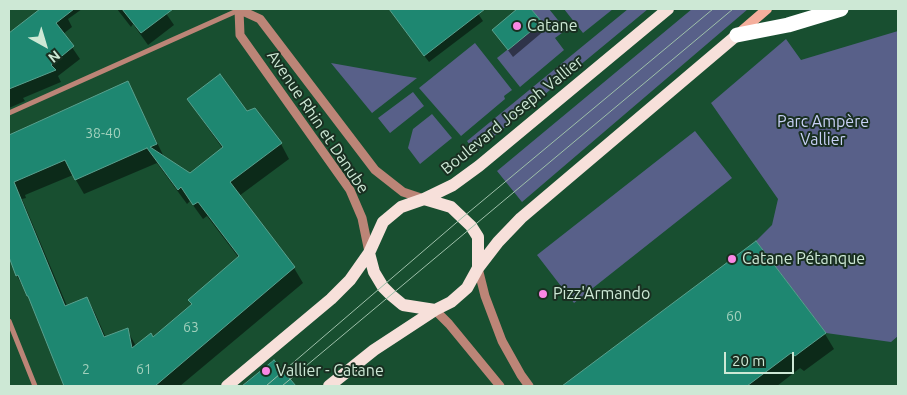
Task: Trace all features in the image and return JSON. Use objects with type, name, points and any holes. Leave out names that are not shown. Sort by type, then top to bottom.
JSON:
[{"type":"highway","points":[[737,35],[788,25],[841,9]]},
{"type":"main road","name":"Boulevard Joseph Vallier","points":[[227,386],[331,299],[350,280],[369,253],[383,222],[401,207],[424,199],[453,185],[480,166],[668,9]]},
{"type":"main road","points":[[329,386],[374,350],[435,310],[451,302],[467,288],[478,268],[498,242],[521,218],[767,9]]},
{"type":"main road","points":[[424,199],[451,207],[472,226],[478,237],[478,268]]},
{"type":"main road","points":[[369,253],[374,272],[383,287],[391,295],[403,304],[435,310]]},
{"type":"street","name":"Avenue Rhin et Danube","points":[[369,253],[362,218],[350,190],[240,35],[239,9],[260,19],[375,170],[403,192],[424,199]]},
{"type":"street","points":[[9,113],[239,9]]},
{"type":"street","points":[[478,268],[484,296],[502,341],[520,376],[529,386]]},
{"type":"street","points":[[435,310],[449,324],[500,386]]},
{"type":"street","points":[[9,321],[35,386]]},
{"type":"green space","points":[[531,9],[549,9],[566,30],[555,38],[564,50],[520,87],[497,58],[542,22]]},
{"type":"green space","points":[[564,9],[613,9],[583,33]]},
{"type":"green space","points":[[628,9],[648,9],[475,152],[467,141]]},
{"type":"green space","points":[[692,9],[748,9],[522,202],[497,171]]},
{"type":"green space","name":"Parc Ampère Vallier","points":[[898,31],[898,336],[891,342],[826,333],[756,241],[772,225],[778,199],[711,103],[786,39],[801,60]]},
{"type":"green space","points":[[475,43],[512,90],[504,96],[505,99],[461,136],[419,88]]},
{"type":"green space","points":[[331,63],[404,76],[417,78],[372,113]]},
{"type":"green space","points":[[413,92],[424,106],[390,133],[378,118]]},
{"type":"green space","points":[[432,114],[452,138],[420,164],[408,148],[413,129]]},
{"type":"green space","points":[[695,131],[732,178],[574,303],[537,255]]},
{"type":"building","points":[[40,9],[74,9],[56,23],[74,46],[51,65],[56,70],[9,89],[9,33]]},
{"type":"building","points":[[122,9],[173,9],[141,33]]},
{"type":"building","points":[[389,9],[485,9],[424,56]]},
{"type":"building","name":"Catane","points":[[517,9],[531,9],[542,22],[508,50],[492,30]]},
{"type":"building","points":[[220,74],[247,111],[255,108],[282,143],[230,182],[295,267],[155,386],[64,386],[28,296],[18,275],[16,276],[9,257],[9,135],[128,81],[157,144],[150,147],[190,173],[223,147],[187,99]],"holes":[[[147,148],[178,190],[181,187],[193,205],[198,202],[239,256],[188,300],[192,304],[153,337],[151,333],[132,348],[128,328],[104,337],[87,297],[65,306],[14,182],[65,160],[75,180]]]},
{"type":"building","points":[[756,241],[826,333],[795,356],[791,353],[747,386],[562,386]]},
{"type":"building","points":[[274,360],[296,386],[242,386]]},
{"type":"tram line","points":[[266,386],[463,217],[713,9]]},
{"type":"tram line","points":[[282,386],[733,9]]},
{"type":"place","name":"Catane","points":[[517,26]]},
{"type":"place","name":"Catane Pétanque","points":[[732,259]]},
{"type":"place","name":"Pizz'Armando","points":[[543,294]]},
{"type":"place","name":"Vallier - Catane","points":[[266,371]]}]
